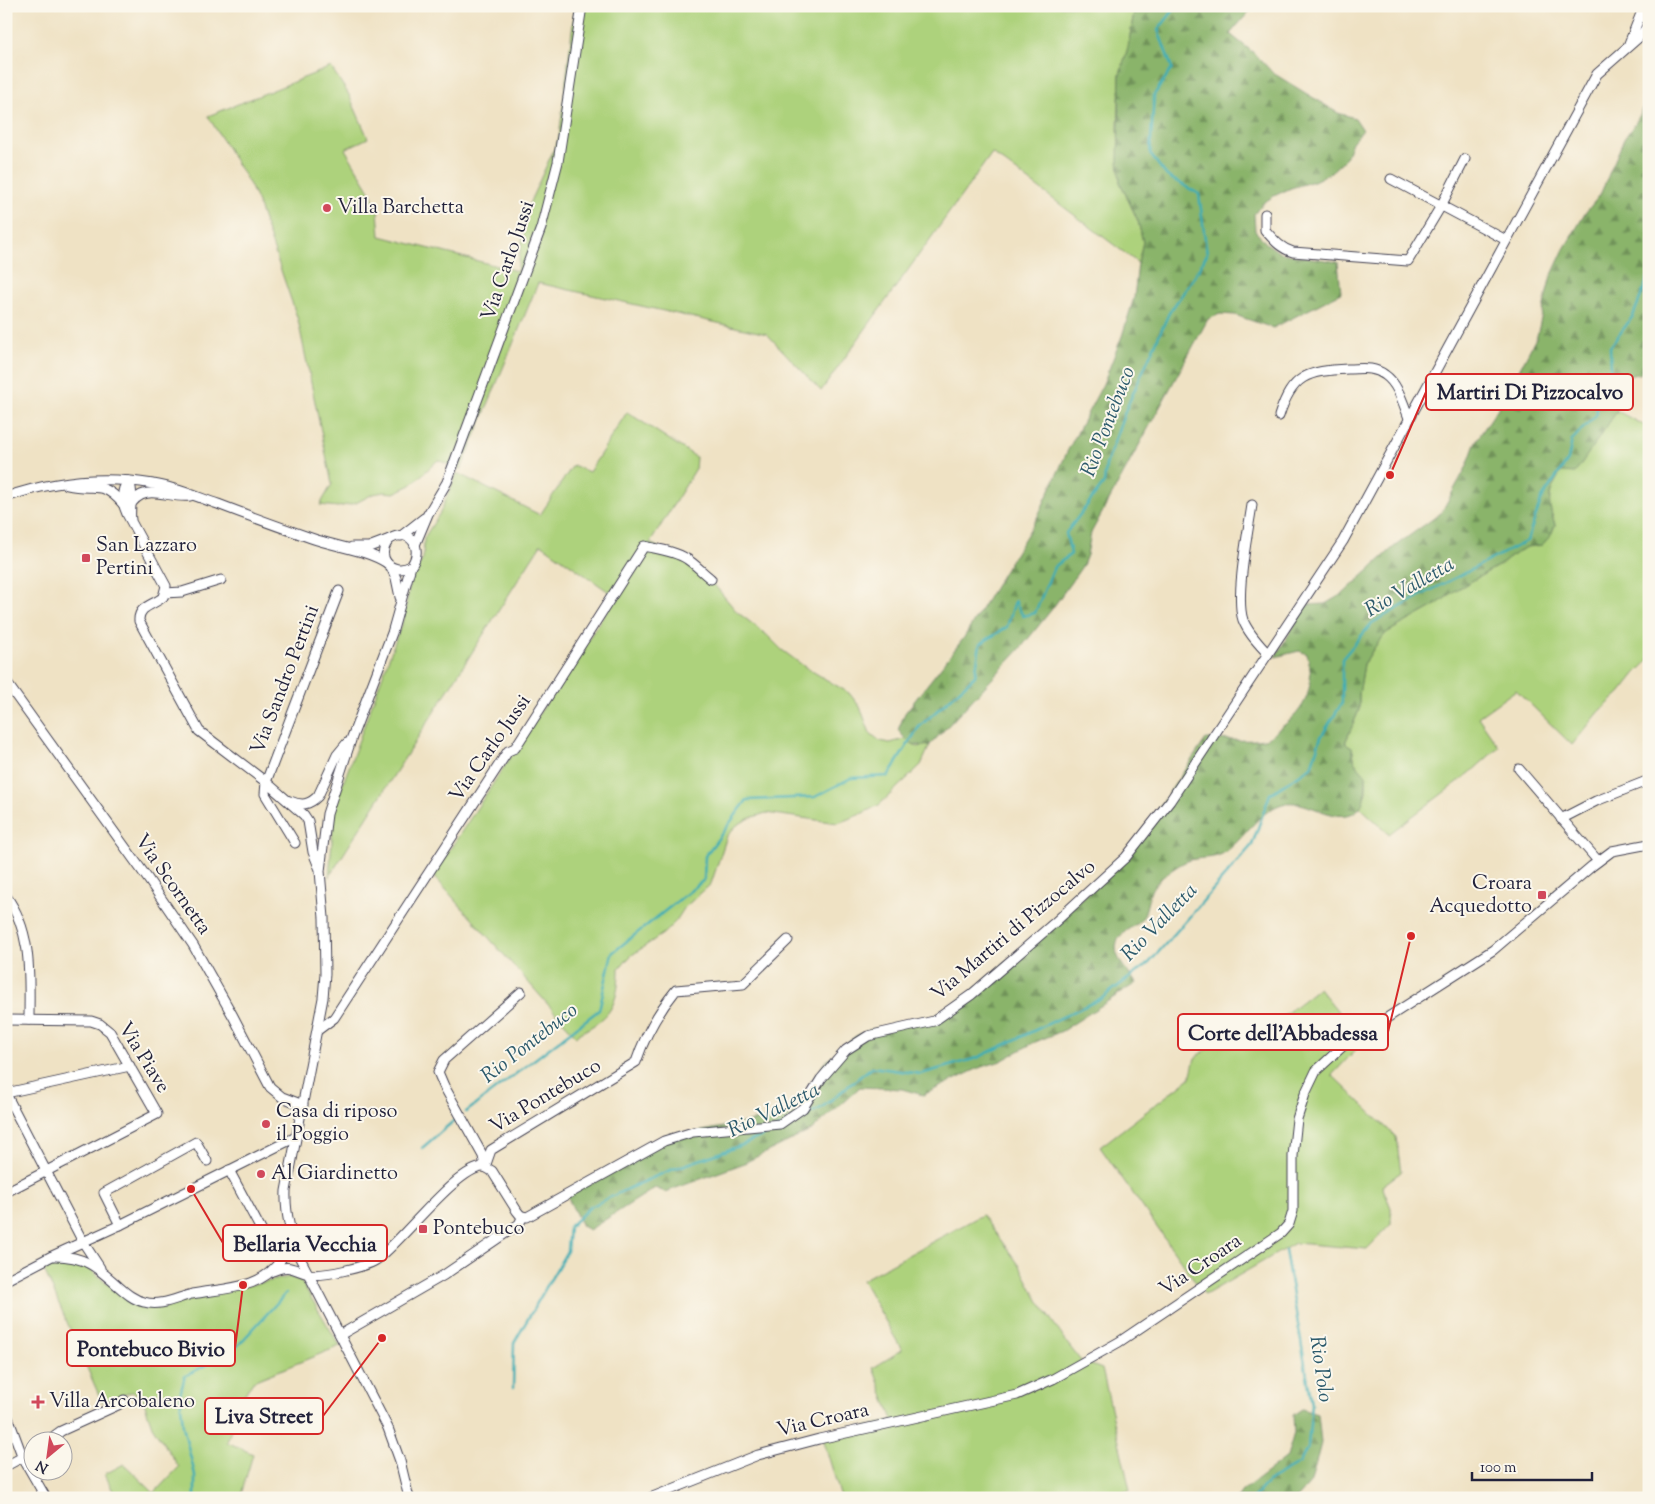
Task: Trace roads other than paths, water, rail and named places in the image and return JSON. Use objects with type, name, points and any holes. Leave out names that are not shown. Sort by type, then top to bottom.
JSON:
[{"type":"street","name":"Via Carlo Jussi","points":[[415,545],[428,514],[447,482],[541,228],[558,162],[582,6]]},
{"type":"street","name":"Via Martiri di Pizzocalvo","points":[[1626,48],[1644,6]]},
{"type":"street","name":"Via Martiri di Pizzocalvo","points":[[340,1335],[444,1275],[519,1224],[523,1216],[531,1216],[566,1194],[664,1141],[693,1132],[780,1124],[803,1108],[821,1079],[846,1050],[868,1036],[934,1021],[972,995],[1126,857],[1170,802],[1343,541],[1408,418],[1597,74],[1638,38],[1649,25]]},
{"type":"street","points":[[1265,214],[1265,230],[1276,243],[1284,249],[1293,252],[1408,261],[1441,206],[1465,159]]},
{"type":"street","points":[[1391,179],[1506,240]]},
{"type":"street","points":[[1278,416],[1284,398],[1303,377],[1324,370],[1368,368],[1378,370],[1393,383],[1408,418]]},
{"type":"street","points":[[6,497],[35,487],[87,480],[153,484],[194,495],[337,547],[370,555],[400,570],[411,566]]},
{"type":"street","points":[[128,481],[122,491],[130,520],[166,586],[165,593],[182,592],[221,580]]},
{"type":"street","points":[[60,483],[108,489],[126,506]]},
{"type":"street","points":[[126,506],[147,492],[179,498],[194,495]]},
{"type":"street","points":[[1252,505],[1240,600],[1244,620],[1256,641],[1268,654]]},
{"type":"street","name":"Via Carlo Jussi","points":[[401,536],[428,514]]},
{"type":"street","points":[[337,547],[369,547],[401,536],[410,538],[415,545],[417,553],[416,560],[411,566],[392,633],[352,737],[327,814],[320,871],[324,918],[325,974],[318,1030],[286,1191],[286,1208],[290,1232],[307,1274],[392,1436],[409,1498]]},
{"type":"street","points":[[390,539],[384,550],[384,558],[396,578],[401,600]]},
{"type":"street","name":"Via Carlo Jussi","points":[[318,1030],[334,1018],[508,750],[515,748],[644,546],[682,556],[711,579]]},
{"type":"street","name":"Via Sandro Pertini","points":[[295,842],[265,794],[266,782],[339,591]]},
{"type":"street","name":"Via Sandro Pertini","points":[[165,593],[161,600],[140,612],[139,621],[199,731],[266,782],[304,815],[308,822],[313,852],[320,871]]},
{"type":"street","name":"Via Scornetta","points":[[6,682],[148,879],[193,945],[270,1087],[282,1097],[303,1105]]},
{"type":"street","points":[[288,801],[303,805],[318,796],[338,755],[352,737]]},
{"type":"street","points":[[1519,769],[1598,861]]},
{"type":"street","points":[[1560,819],[1596,801],[1649,780]]},
{"type":"street","name":"Via Croara","points":[[650,1498],[758,1455],[823,1438],[1017,1395],[1053,1379],[1119,1342],[1281,1233],[1289,1224],[1293,1211],[1293,1156],[1297,1119],[1305,1094],[1316,1072],[1342,1046],[1493,950],[1598,861],[1612,852],[1649,844]]},
{"type":"street","points":[[6,896],[13,905],[20,921],[28,947],[29,1020]]},
{"type":"street","name":"Via Pontebuco","points":[[485,1167],[492,1150],[636,1062],[655,1018],[676,990],[743,984],[788,940]]},
{"type":"street","points":[[485,1167],[483,1156],[438,1072],[444,1060],[520,992]]},
{"type":"street","name":"Via Piave","points":[[6,1020],[91,1021],[100,1024],[110,1032],[157,1114],[47,1171]]},
{"type":"street","points":[[105,1274],[83,1242],[6,1093],[130,1066]]},
{"type":"street","points":[[6,1280],[296,1137]]},
{"type":"street","points":[[120,1225],[104,1193],[196,1142],[207,1161]]},
{"type":"street","points":[[52,1256],[70,1256],[86,1261],[105,1274],[133,1298],[142,1302],[160,1304],[186,1295],[253,1283],[273,1270],[288,1267],[298,1269],[307,1274],[325,1274],[374,1261],[392,1248],[457,1180],[477,1167],[485,1167],[492,1171],[516,1212],[523,1216]]},
{"type":"street","points":[[229,1170],[275,1256]]},
{"type":"street","points":[[6,1192],[47,1171]]},
{"type":"street","points":[[273,1270],[286,1250],[290,1232]]},
{"type":"street","points":[[60,1432],[118,1406],[124,1400]]},
{"type":"street","points":[[6,1412],[22,1455]]},
{"type":"street","points":[[6,1466],[22,1458]]},
{"type":"street","points":[[37,1482],[46,1498]]},
{"type":"waterway","name":"Rio Pontebuco","points":[[466,1112],[599,1010],[612,953],[704,880],[705,856],[747,800],[815,797],[851,778],[888,776],[919,727],[975,676],[980,644],[1007,627],[1015,601],[1023,616],[1035,613],[1054,567],[1071,554],[1066,533],[1104,483],[1106,465],[1126,409],[1169,313],[1193,279],[1207,254],[1199,194],[1167,176],[1150,154],[1154,95],[1172,68],[1158,30],[1177,6]]},
{"type":"waterway","name":"Rio Valletta","points":[[786,1125],[821,1108],[872,1067],[921,1074],[977,1058],[1102,998],[1149,963],[1252,845],[1270,794],[1311,767],[1321,737],[1342,703],[1342,659],[1372,623],[1527,541],[1542,498],[1568,460],[1572,440],[1597,414],[1595,386],[1611,368],[1610,347],[1633,316],[1649,276]]},
{"type":"waterway","name":"Rio Pontebuco","points":[[422,1148],[456,1119]]},
{"type":"waterway","name":"Rio Valletta","points":[[513,1388],[514,1343],[567,1251],[569,1227],[590,1207],[627,1189],[673,1169],[745,1144],[781,1127]]},
{"type":"waterway","name":"Rio Polo","points":[[1253,1498],[1270,1480],[1300,1463],[1308,1446],[1312,1404],[1285,1250]]},
{"type":"waterway","name":"Rio Pontebuco","points":[[195,1498],[195,1475],[183,1426],[180,1395],[185,1376],[232,1352],[286,1293]]},
{"type":"place","name":"Villa Barchetta","points":[[327,208]]},
{"type":"place","name":"Martiri Di Pizzocalvo","points":[[1390,475]]},
{"type":"place","name":"San Lazzaro Pertini","points":[[86,558]]},
{"type":"place","name":"Croara Acquedotto","points":[[1542,895]]},
{"type":"place","name":"Corte dell'Abbadessa","points":[[1411,936]]},
{"type":"place","name":"Casa di riposo il Poggio","points":[[266,1124]]},
{"type":"place","name":"Al Giardinetto","points":[[261,1174]]},
{"type":"place","name":"Bellaria Vecchia","points":[[191,1189]]},
{"type":"place","name":"Pontebuco","points":[[423,1229]]},
{"type":"place","name":"Pontebuco Bivio","points":[[243,1285]]},
{"type":"place","name":"Liva Street","points":[[382,1338]]},
{"type":"place","name":"Villa Arcobaleno","points":[[38,1402]]}]
